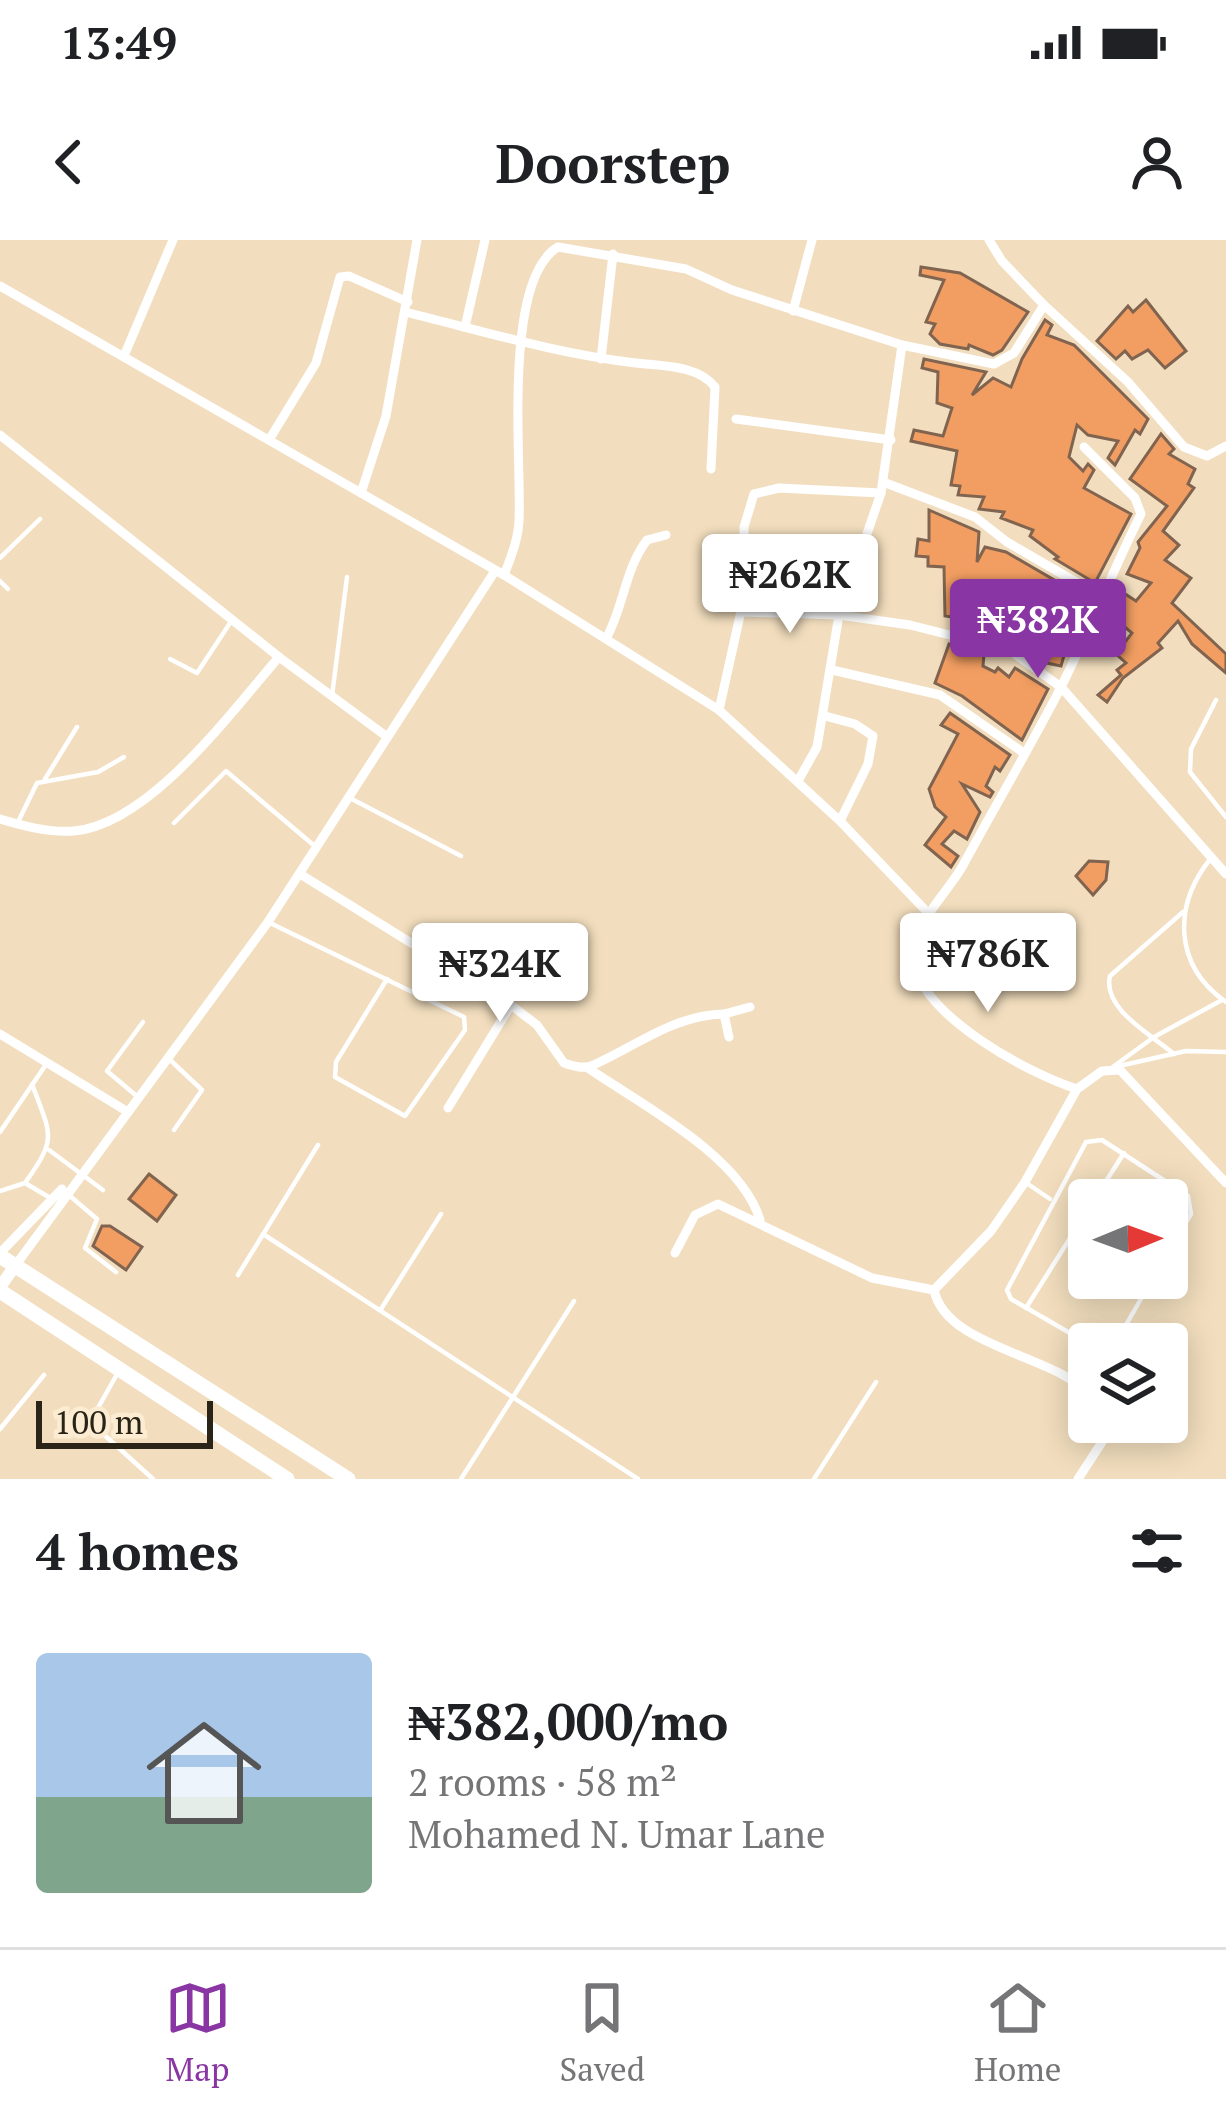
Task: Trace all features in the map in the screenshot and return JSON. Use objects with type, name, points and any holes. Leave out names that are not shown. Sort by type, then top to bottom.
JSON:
[{"type":"main road","points":[[5,1258],[349,1479]]},
{"type":"main road","points":[[0,1289],[287,1479]]},
{"type":"street","points":[[124,356],[173,240]]},
{"type":"street","points":[[362,493],[380,444],[416,240]]},
{"type":"street","points":[[464,327],[485,240]]},
{"type":"street","points":[[793,310],[812,240]]},
{"type":"street","points":[[989,240],[1002,261],[1128,382],[1184,447],[1207,456],[1226,446]]},
{"type":"street","points":[[5,1258],[66,1193],[268,922],[386,736],[500,573],[519,522],[515,455],[523,344],[532,284],[547,254],[558,247],[686,269],[902,345],[994,364],[1014,353],[1044,305]]},
{"type":"street","points":[[601,359],[613,254]]},
{"type":"street","points":[[268,440],[316,363],[340,277],[350,276],[407,307],[464,327],[601,359],[680,368],[713,383],[711,469]]},
{"type":"street","points":[[0,286],[500,573],[719,710],[840,820],[930,915]]},
{"type":"street","points":[[798,781],[817,747],[839,615],[882,488],[902,345]]},
{"type":"street","points":[[736,419],[891,440]]},
{"type":"street","points":[[0,434],[279,657],[386,736]]},
{"type":"street","points":[[1077,1089],[1012,1060],[951,1016],[917,974],[914,954],[930,915],[954,881],[1060,688],[1142,509],[1084,447]]},
{"type":"street","points":[[719,710],[742,612],[744,527],[754,494],[779,488],[882,488],[975,517],[1007,542],[1100,596]]},
{"type":"street","points":[[607,637],[636,555],[647,540],[666,535]]},
{"type":"street","points":[[742,612],[839,615],[910,625],[1002,647],[1060,688],[1226,874]]},
{"type":"street","points":[[0,819],[70,832],[120,817],[171,775],[279,657]]},
{"type":"street","points":[[832,670],[940,695],[970,711],[1024,754]]},
{"type":"street","points":[[825,716],[855,724],[873,736],[868,764],[840,820]]},
{"type":"street","points":[[300,874],[511,1005],[536,1025],[564,1063],[588,1068],[718,1159],[753,1194],[760,1221]]},
{"type":"street","points":[[448,1108],[511,1005]]},
{"type":"street","points":[[588,1068],[677,1023],[750,1007]]},
{"type":"street","points":[[724,1014],[729,1037]]},
{"type":"street","points":[[0,1034],[128,1112]]},
{"type":"street","points":[[934,1290],[991,1231],[1077,1089],[1110,1069],[1120,1070],[1226,1183]]},
{"type":"street","points":[[0,1289],[5,1258],[52,1199],[80,1173]]},
{"type":"street","points":[[675,1253],[695,1215],[718,1204],[872,1278],[934,1290]]},
{"type":"street","points":[[934,1290],[937,1305],[950,1316],[1006,1352],[1068,1378]]},
{"type":"street","points":[[1078,1479],[1101,1443]]},
{"type":"lane","points":[[0,558],[40,519]]},
{"type":"lane","points":[[332,696],[347,577]]},
{"type":"lane","points":[[0,581],[8,589]]},
{"type":"lane","points":[[170,659],[196,673],[232,620]]},
{"type":"lane","points":[[1216,700],[1191,749],[1190,772],[1226,817]]},
{"type":"lane","points":[[17,824],[28,797],[46,778],[77,728]]},
{"type":"lane","points":[[46,778],[98,772],[124,757]]},
{"type":"lane","points":[[174,824],[226,771],[317,848]]},
{"type":"lane","points":[[348,797],[461,856]]},
{"type":"lane","points":[[1211,857],[1194,879],[1183,912],[1183,940],[1190,963],[1206,988],[1225,1000]]},
{"type":"lane","points":[[1174,1054],[1109,996],[1108,983],[1110,976],[1183,912]]},
{"type":"lane","points":[[268,922],[387,979],[464,1017],[466,1024],[406,1115],[335,1077],[336,1062],[387,979]]},
{"type":"lane","points":[[1110,1069],[1154,1037],[1225,1000]]},
{"type":"lane","points":[[139,1098],[107,1071],[142,1022]]},
{"type":"lane","points":[[1110,1069],[1174,1054],[1226,1052]]},
{"type":"lane","points":[[168,1058],[202,1090],[174,1130]]},
{"type":"lane","points":[[0,1132],[47,1063]]},
{"type":"lane","points":[[0,1191],[25,1183],[49,1150],[48,1128],[32,1084]]},
{"type":"lane","points":[[1068,1332],[1011,1299],[1008,1281],[1086,1142],[1102,1140],[1159,1179]]},
{"type":"lane","points":[[238,1275],[318,1145]]},
{"type":"lane","points":[[49,1150],[104,1190]]},
{"type":"lane","points":[[1108,1179],[1124,1154]]},
{"type":"lane","points":[[1024,1182],[1052,1200]]},
{"type":"lane","points":[[25,1183],[52,1199]]},
{"type":"lane","points":[[66,1193],[97,1219],[85,1242],[89,1254],[116,1272]]},
{"type":"lane","points":[[381,1309],[441,1214]]},
{"type":"lane","points":[[263,1234],[638,1479]]},
{"type":"lane","points":[[1026,1308],[1068,1241]]},
{"type":"lane","points":[[461,1479],[574,1300]]},
{"type":"lane","points":[[120,1371],[90,1422],[153,1479]]},
{"type":"lane","points":[[0,1429],[44,1375]]},
{"type":"lane","points":[[814,1479],[876,1382]]},
{"type":"building","points":[[921,267],[960,273],[1028,312],[1002,350],[993,355],[969,345],[968,349],[940,344],[930,334],[935,324],[926,322],[944,280],[920,275]]},
{"type":"building","points":[[1146,300],[1186,351],[1165,368],[1148,350],[1132,359],[1125,351],[1116,359],[1097,341],[1128,306],[1133,312]]},
{"type":"building","points":[[1045,320],[1052,325],[1047,335],[1074,345],[1148,419],[1140,434],[1135,430],[1115,465],[1108,458],[1118,441],[1088,435],[1077,425],[1069,457],[1083,471],[1088,464],[1094,470],[1084,488],[1131,514],[1095,583],[1055,559],[1058,557],[1030,536],[1033,530],[1001,518],[1004,512],[979,509],[984,497],[958,495],[960,486],[951,485],[957,451],[911,441],[914,430],[943,436],[952,408],[937,403],[938,372],[922,368],[924,359],[986,372],[972,395],[993,378],[1011,387]]},
{"type":"building","points":[[1161,434],[1174,449],[1169,454],[1195,469],[1188,484],[1194,488],[1163,531],[1179,545],[1165,560],[1191,578],[1172,603],[1226,654],[1226,673],[1192,644],[1178,621],[1158,643],[1162,648],[1123,678],[1107,702],[1098,695],[1121,675],[1117,670],[1126,663],[1116,654],[1132,633],[1113,617],[1111,629],[1100,626],[1116,588],[1136,601],[1151,583],[1127,574],[1140,548],[1138,542],[1167,506],[1130,479]]},
{"type":"building","points":[[929,510],[979,532],[977,562],[985,547],[1006,552],[1087,599],[1075,600],[1062,631],[1070,635],[1061,666],[1042,662],[1020,644],[971,629],[973,620],[945,616],[944,567],[928,566],[928,557],[916,556],[918,539],[929,541]]},
{"type":"building","points":[[949,644],[984,654],[983,666],[995,672],[998,668],[1009,677],[1015,668],[1048,689],[1022,740],[962,696],[935,683]]},
{"type":"building","points":[[950,713],[1010,755],[1000,771],[995,767],[986,786],[993,792],[990,797],[962,784],[980,812],[967,839],[954,831],[942,844],[958,856],[951,867],[925,845],[946,817],[935,807],[929,789],[958,734],[941,725]]},
{"type":"building","points":[[1089,861],[1108,862],[1106,880],[1093,895],[1076,876]]},
{"type":"building","points":[[149,1174],[176,1195],[157,1221],[129,1199]]},
{"type":"building","points":[[102,1226],[110,1226],[142,1247],[126,1270],[93,1246]]}]
